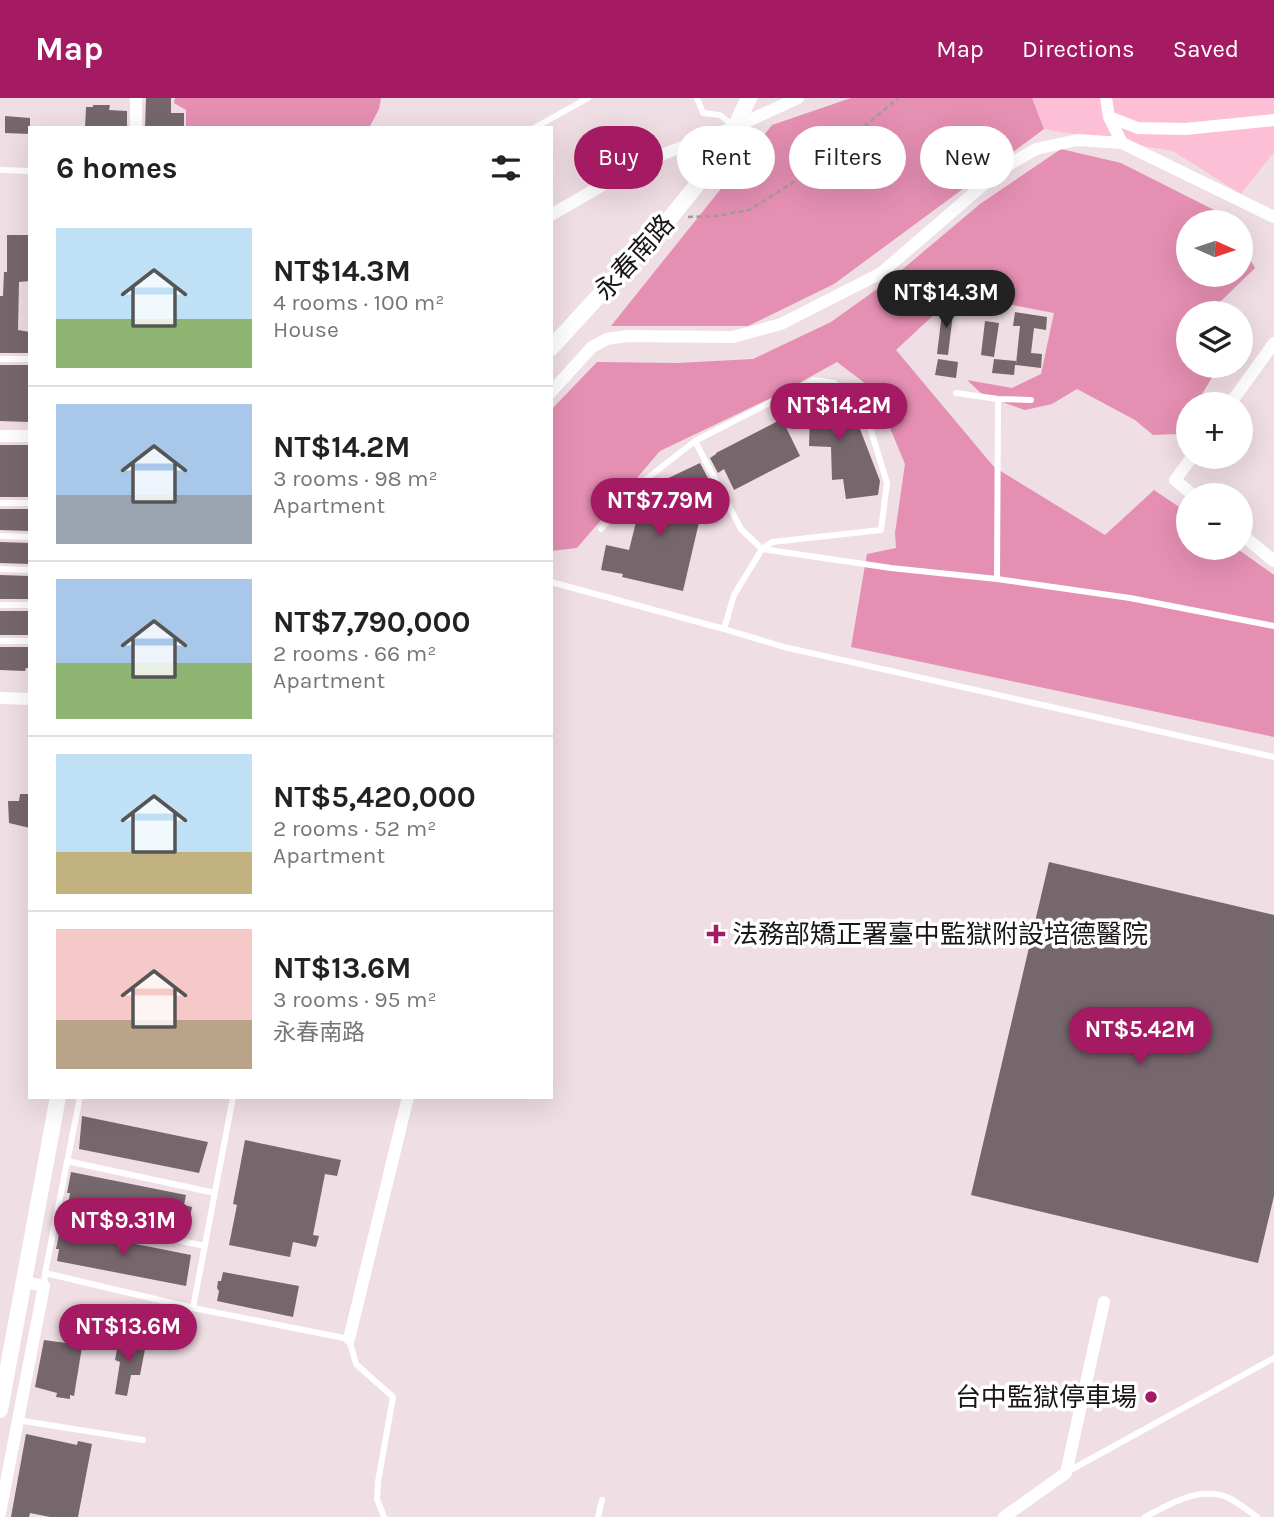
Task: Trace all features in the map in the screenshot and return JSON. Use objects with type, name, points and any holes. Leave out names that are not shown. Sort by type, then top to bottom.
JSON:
[{"type":"street","points":[[136,98],[136,126]]},
{"type":"street","name":"永春南路","points":[[735,126],[739,98]]},
{"type":"street","name":"永春南路","points":[[735,126],[749,98]]},
{"type":"street","points":[[737,126],[798,98]]},
{"type":"street","points":[[1106,98],[1109,117],[1122,142]]},
{"type":"street","points":[[1109,117],[1138,128],[1185,129],[1274,120]]},
{"type":"street","points":[[553,390],[592,347],[607,339],[627,335],[733,337],[781,324],[881,273],[1003,168],[1036,149],[1077,140],[1122,142],[1273,215]]},
{"type":"street","points":[[553,214],[606,183],[677,149]]},
{"type":"street","name":"永春南路","points":[[553,346],[694,189]]},
{"type":"street","points":[[1239,392],[1274,343]]},
{"type":"street","points":[[0,436],[28,436]]},
{"type":"street","points":[[1179,483],[1175,480],[1183,469]]},
{"type":"street","points":[[1253,544],[1274,561]]},
{"type":"street","points":[[0,698],[28,699]]},
{"type":"street","points":[[0,1410],[58,1099]]},
{"type":"street","points":[[349,1339],[408,1099]]},
{"type":"street","points":[[0,1513],[45,1279],[24,1282]]},
{"type":"street","points":[[1004,1517],[1066,1473],[1104,1302]]},
{"type":"lane","points":[[538,126],[588,98]]},
{"type":"lane","points":[[697,98],[703,113],[720,116],[734,126]]},
{"type":"lane","points":[[0,170],[28,171]]},
{"type":"lane","points":[[0,359],[28,359]]},
{"type":"lane","points":[[601,529],[640,484],[695,441],[814,380],[834,383],[863,405],[887,483],[881,530],[772,542],[762,550],[734,594],[724,629]]},
{"type":"lane","points":[[956,393],[1031,400]]},
{"type":"lane","points":[[996,579],[998,399]]},
{"type":"lane","points":[[695,441],[741,529],[762,550],[1130,598],[1274,626]]},
{"type":"lane","points":[[0,503],[28,503]]},
{"type":"lane","points":[[0,536],[28,537]]},
{"type":"lane","points":[[0,569],[28,569]]},
{"type":"lane","points":[[553,583],[784,648],[1274,757]]},
{"type":"lane","points":[[0,605],[28,605]]},
{"type":"lane","points":[[0,641],[28,641]]},
{"type":"lane","points":[[80,1099],[45,1279],[349,1339],[356,1364],[393,1397],[378,1482],[377,1499],[384,1517]]},
{"type":"lane","points":[[193,1308],[233,1099]]},
{"type":"lane","points":[[67,1161],[215,1194]]},
{"type":"lane","points":[[56,1215],[205,1246]]},
{"type":"lane","points":[[1066,1473],[1274,1359]]},
{"type":"lane","points":[[17,1420],[143,1440]]},
{"type":"lane","points":[[1145,1517],[1198,1494],[1216,1494],[1229,1498],[1257,1517]]},
{"type":"lane","points":[[598,1517],[602,1500]]},
{"type":"path","points":[[671,217],[717,216],[749,210],[813,170],[898,98]]},
{"type":"shaded area","points":[[175,98],[381,98],[379,109],[370,126],[186,126],[186,110],[174,103]]},
{"type":"shaded area","points":[[851,98],[1032,98],[1044,129],[1014,151],[1014,126],[920,126],[920,189],[963,189],[834,284],[748,326],[611,326],[721,189],[775,189],[775,126],[772,125]]},
{"type":"shaded area","points":[[1032,98],[1274,98],[1274,152],[1241,194],[1173,151],[1044,129]]},
{"type":"shaded area","points":[[1061,149],[1121,163],[1214,210],[1176,210],[1176,287],[1235,287],[1221,301],[1176,301],[1176,378],[1212,378],[1203,392],[1176,392],[1176,434],[1153,435],[1135,420],[1077,389],[1052,404],[1025,410],[984,396],[967,380],[1012,388],[1041,374],[1054,313],[956,294],[896,350],[994,467],[1105,535],[1154,490],[1176,505],[1176,560],[1253,560],[1274,575],[1274,737],[851,647],[867,554],[896,548],[895,533],[905,464],[874,390],[837,362],[779,394],[660,451],[577,548],[553,551],[553,408],[597,362],[677,363],[753,359],[831,322],[891,279],[980,204],[1002,189],[1014,189],[1014,181]]},
{"type":"building","points":[[146,98],[171,98],[171,113],[184,113],[184,126],[145,126]]},
{"type":"building","points":[[110,105],[109,110],[127,111],[127,126],[85,126],[86,107]]},
{"type":"building","points":[[5,116],[30,118],[28,134],[5,133]]},
{"type":"building","points":[[7,235],[28,235],[28,281],[19,282],[18,330],[28,332],[28,353],[0,353],[0,296],[3,296],[4,272],[7,272]]},
{"type":"building","points":[[943,305],[954,306],[948,355],[937,354]]},
{"type":"building","points":[[1015,312],[1047,317],[1046,330],[1034,328],[1031,353],[1042,354],[1041,368],[1015,365],[1014,375],[992,373],[994,359],[1016,361],[1016,364],[1020,326],[1013,326]]},
{"type":"building","points":[[985,321],[999,323],[994,357],[981,355]]},
{"type":"building","points":[[938,359],[958,362],[956,378],[935,375]]},
{"type":"building","points":[[0,365],[28,365],[28,422],[0,421]]},
{"type":"building","points":[[809,389],[822,389],[822,403],[850,403],[880,481],[878,495],[846,499],[843,479],[832,480],[831,447],[809,446],[810,413],[777,412],[777,405],[785,401],[808,402]]},
{"type":"building","points":[[782,419],[800,456],[734,490],[724,469],[718,473],[710,458]]},
{"type":"building","points":[[0,445],[28,445],[28,497],[0,497]]},
{"type":"building","points":[[700,463],[708,478],[672,497],[668,512],[700,518],[683,591],[601,570],[606,545],[629,550],[640,506],[650,508],[652,497],[663,500],[656,484]]},
{"type":"building","points":[[0,509],[28,509],[28,531],[0,530]]},
{"type":"building","points":[[0,542],[28,543],[28,564],[0,563]]},
{"type":"building","points":[[0,575],[28,576],[28,599],[0,599]]},
{"type":"building","points":[[0,611],[28,611],[28,635],[0,635]]},
{"type":"building","points":[[0,647],[28,647],[28,668],[25,671],[0,670]]},
{"type":"building","points":[[20,794],[28,794],[28,828],[9,823],[8,801],[19,801]]},
{"type":"building","points":[[1049,862],[1274,915],[1274,1196],[1258,1263],[971,1195]]},
{"type":"building","points":[[82,1116],[208,1142],[199,1173],[79,1149]]},
{"type":"building","points":[[245,1140],[341,1160],[337,1176],[325,1174],[313,1235],[319,1236],[316,1247],[293,1242],[290,1257],[229,1245],[237,1205],[233,1204]]},
{"type":"building","points":[[71,1172],[186,1195],[184,1205],[192,1207],[188,1229],[68,1205]]},
{"type":"building","points":[[60,1229],[191,1255],[186,1286],[57,1261],[59,1249],[56,1249]]},
{"type":"building","points":[[223,1272],[299,1286],[293,1317],[217,1301],[218,1281],[221,1281]]},
{"type":"building","points":[[67,1335],[78,1337],[76,1346],[82,1347],[74,1396],[70,1395],[70,1399],[56,1397],[57,1393],[35,1387],[44,1340],[66,1343]]},
{"type":"building","points":[[119,1339],[146,1344],[140,1375],[131,1375],[127,1396],[115,1394],[120,1362],[115,1360]]},
{"type":"building","points":[[26,1434],[77,1445],[78,1441],[92,1444],[78,1517],[50,1517],[30,1513],[29,1517],[11,1517]]},
{"type":"place","name":"法務部矯正署臺中監獄附設培德醫院","points":[[716,934]]},
{"type":"place","name":"台中監獄停車場","points":[[1151,1397]]}]
